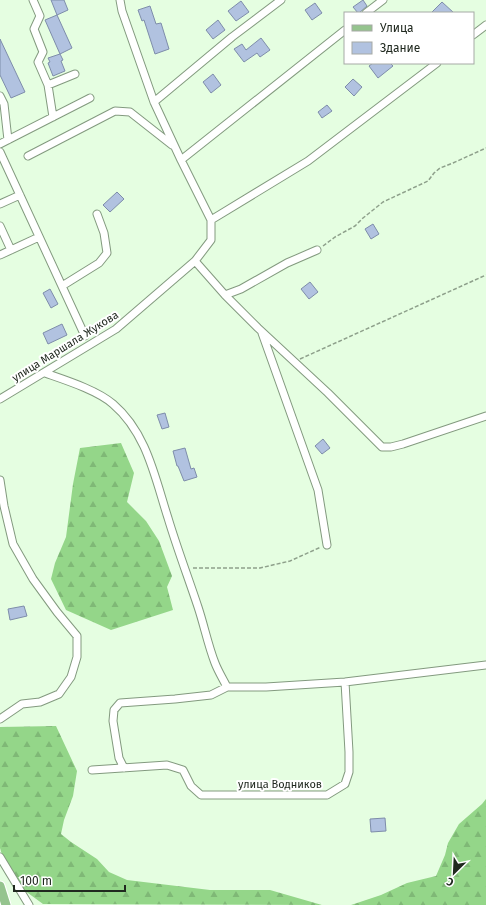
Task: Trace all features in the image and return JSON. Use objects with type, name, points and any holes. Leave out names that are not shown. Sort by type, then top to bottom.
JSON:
[{"type":"main road","points":[[0,886],[6,905]]},
{"type":"street","points":[[33,0],[40,16],[34,29],[44,52],[38,62],[48,85],[53,117]]},
{"type":"street","points":[[120,0],[122,11],[154,102],[210,220],[308,161],[435,64]]},
{"type":"street","points":[[154,102],[281,0]]},
{"type":"street","points":[[367,12],[383,0]]},
{"type":"street","points":[[474,34],[486,25]]},
{"type":"street","points":[[181,160],[344,31]]},
{"type":"street","points":[[48,85],[74,74]]},
{"type":"street","points":[[0,96],[4,104],[8,140]]},
{"type":"street","points":[[0,144],[90,98]]},
{"type":"street","points":[[28,156],[115,111],[130,112],[174,146]]},
{"type":"street","points":[[0,154],[85,336]]},
{"type":"street","points":[[0,204],[20,195]]},
{"type":"street","points":[[62,286],[99,263],[107,253],[104,233],[97,214]]},
{"type":"street","name":"улица Маршала Жукова","points":[[0,399],[116,329],[195,261],[211,240],[210,220]]},
{"type":"street","points":[[0,226],[11,250]]},
{"type":"street","points":[[0,255],[39,237]]},
{"type":"street","points":[[225,295],[241,289],[287,264],[317,250]]},
{"type":"street","points":[[195,261],[225,295],[328,393],[382,447],[391,447],[403,444],[486,416]]},
{"type":"street","points":[[262,331],[318,490],[327,545]]},
{"type":"street","points":[[45,372],[86,389],[112,404],[123,414],[142,440],[149,457],[198,608],[214,662],[227,687]]},
{"type":"street","points":[[0,480],[4,506],[13,544],[33,579],[56,612],[77,636],[77,657],[71,677],[60,694],[40,702],[22,704],[0,719]]},
{"type":"street","points":[[124,768],[119,758],[113,721],[114,710],[120,703],[211,695],[227,687],[266,687],[345,682],[486,665]]},
{"type":"street","name":"улица Водников","points":[[92,770],[167,765],[183,770],[191,786],[201,795],[327,795],[345,784],[349,772],[345,682]]},
{"type":"street","points":[[0,857],[29,905]]},
{"type":"path","points":[[317,250],[355,226],[383,202],[428,181],[440,168],[486,148]]},
{"type":"path","points":[[294,361],[486,275]]},
{"type":"path","points":[[184,568],[260,568],[290,561],[327,545]]},
{"type":"green space","points":[[121,443],[134,473],[127,502],[146,521],[159,541],[172,576],[167,587],[173,610],[111,630],[66,610],[51,579],[55,563],[66,537],[73,484],[80,448]]},
{"type":"green space","points":[[56,726],[77,771],[73,796],[64,820],[61,834],[97,859],[109,872],[127,880],[210,890],[270,890],[322,905],[43,904],[17,885],[0,848],[0,727]]},
{"type":"green space","points":[[486,799],[486,905],[351,905],[381,895],[407,883],[436,876],[445,855],[448,843],[459,824]]},
{"type":"building","points":[[51,0],[64,0],[68,10],[57,15]]},
{"type":"building","points":[[363,0],[367,6],[360,12],[357,12],[353,7]]},
{"type":"building","points":[[241,1],[249,12],[236,21],[228,11]]},
{"type":"building","points":[[442,2],[453,12],[432,12]]},
{"type":"building","points":[[315,3],[322,13],[312,20],[305,10]]},
{"type":"building","points":[[150,6],[156,24],[161,23],[169,49],[155,54],[144,20],[142,21],[138,10]]},
{"type":"building","points":[[57,15],[72,48],[60,54],[45,20]]},
{"type":"building","points":[[218,20],[225,30],[213,39],[206,30]]},
{"type":"building","points":[[261,38],[270,50],[260,57],[257,53],[244,62],[234,49],[242,44],[246,50]]},
{"type":"building","points":[[0,39],[25,92],[11,98],[0,75]]},
{"type":"building","points":[[60,54],[65,71],[53,76],[48,63],[50,62],[48,58]]},
{"type":"building","points":[[372,64],[391,64],[393,66],[378,78],[369,66]]},
{"type":"building","points":[[213,74],[221,85],[211,93],[203,82]]},
{"type":"building","points":[[353,79],[362,87],[354,96],[345,87]]},
{"type":"building","points":[[327,105],[332,111],[322,118],[318,112]]},
{"type":"building","points":[[117,192],[124,199],[110,212],[103,205]]},
{"type":"building","points":[[373,224],[379,234],[371,239],[365,229]]},
{"type":"building","points":[[310,282],[318,292],[309,299],[301,289]]},
{"type":"building","points":[[50,289],[58,304],[51,308],[43,293]]},
{"type":"building","points":[[62,324],[67,335],[48,344],[43,333]]},
{"type":"building","points":[[165,413],[169,427],[162,429],[157,415]]},
{"type":"building","points":[[323,439],[330,448],[322,454],[315,446]]},
{"type":"building","points":[[185,448],[191,469],[194,468],[197,477],[184,481],[177,466],[173,451]]},
{"type":"building","points":[[24,606],[27,616],[10,620],[8,609]]},
{"type":"building","points":[[385,818],[386,831],[371,832],[370,819]]}]
